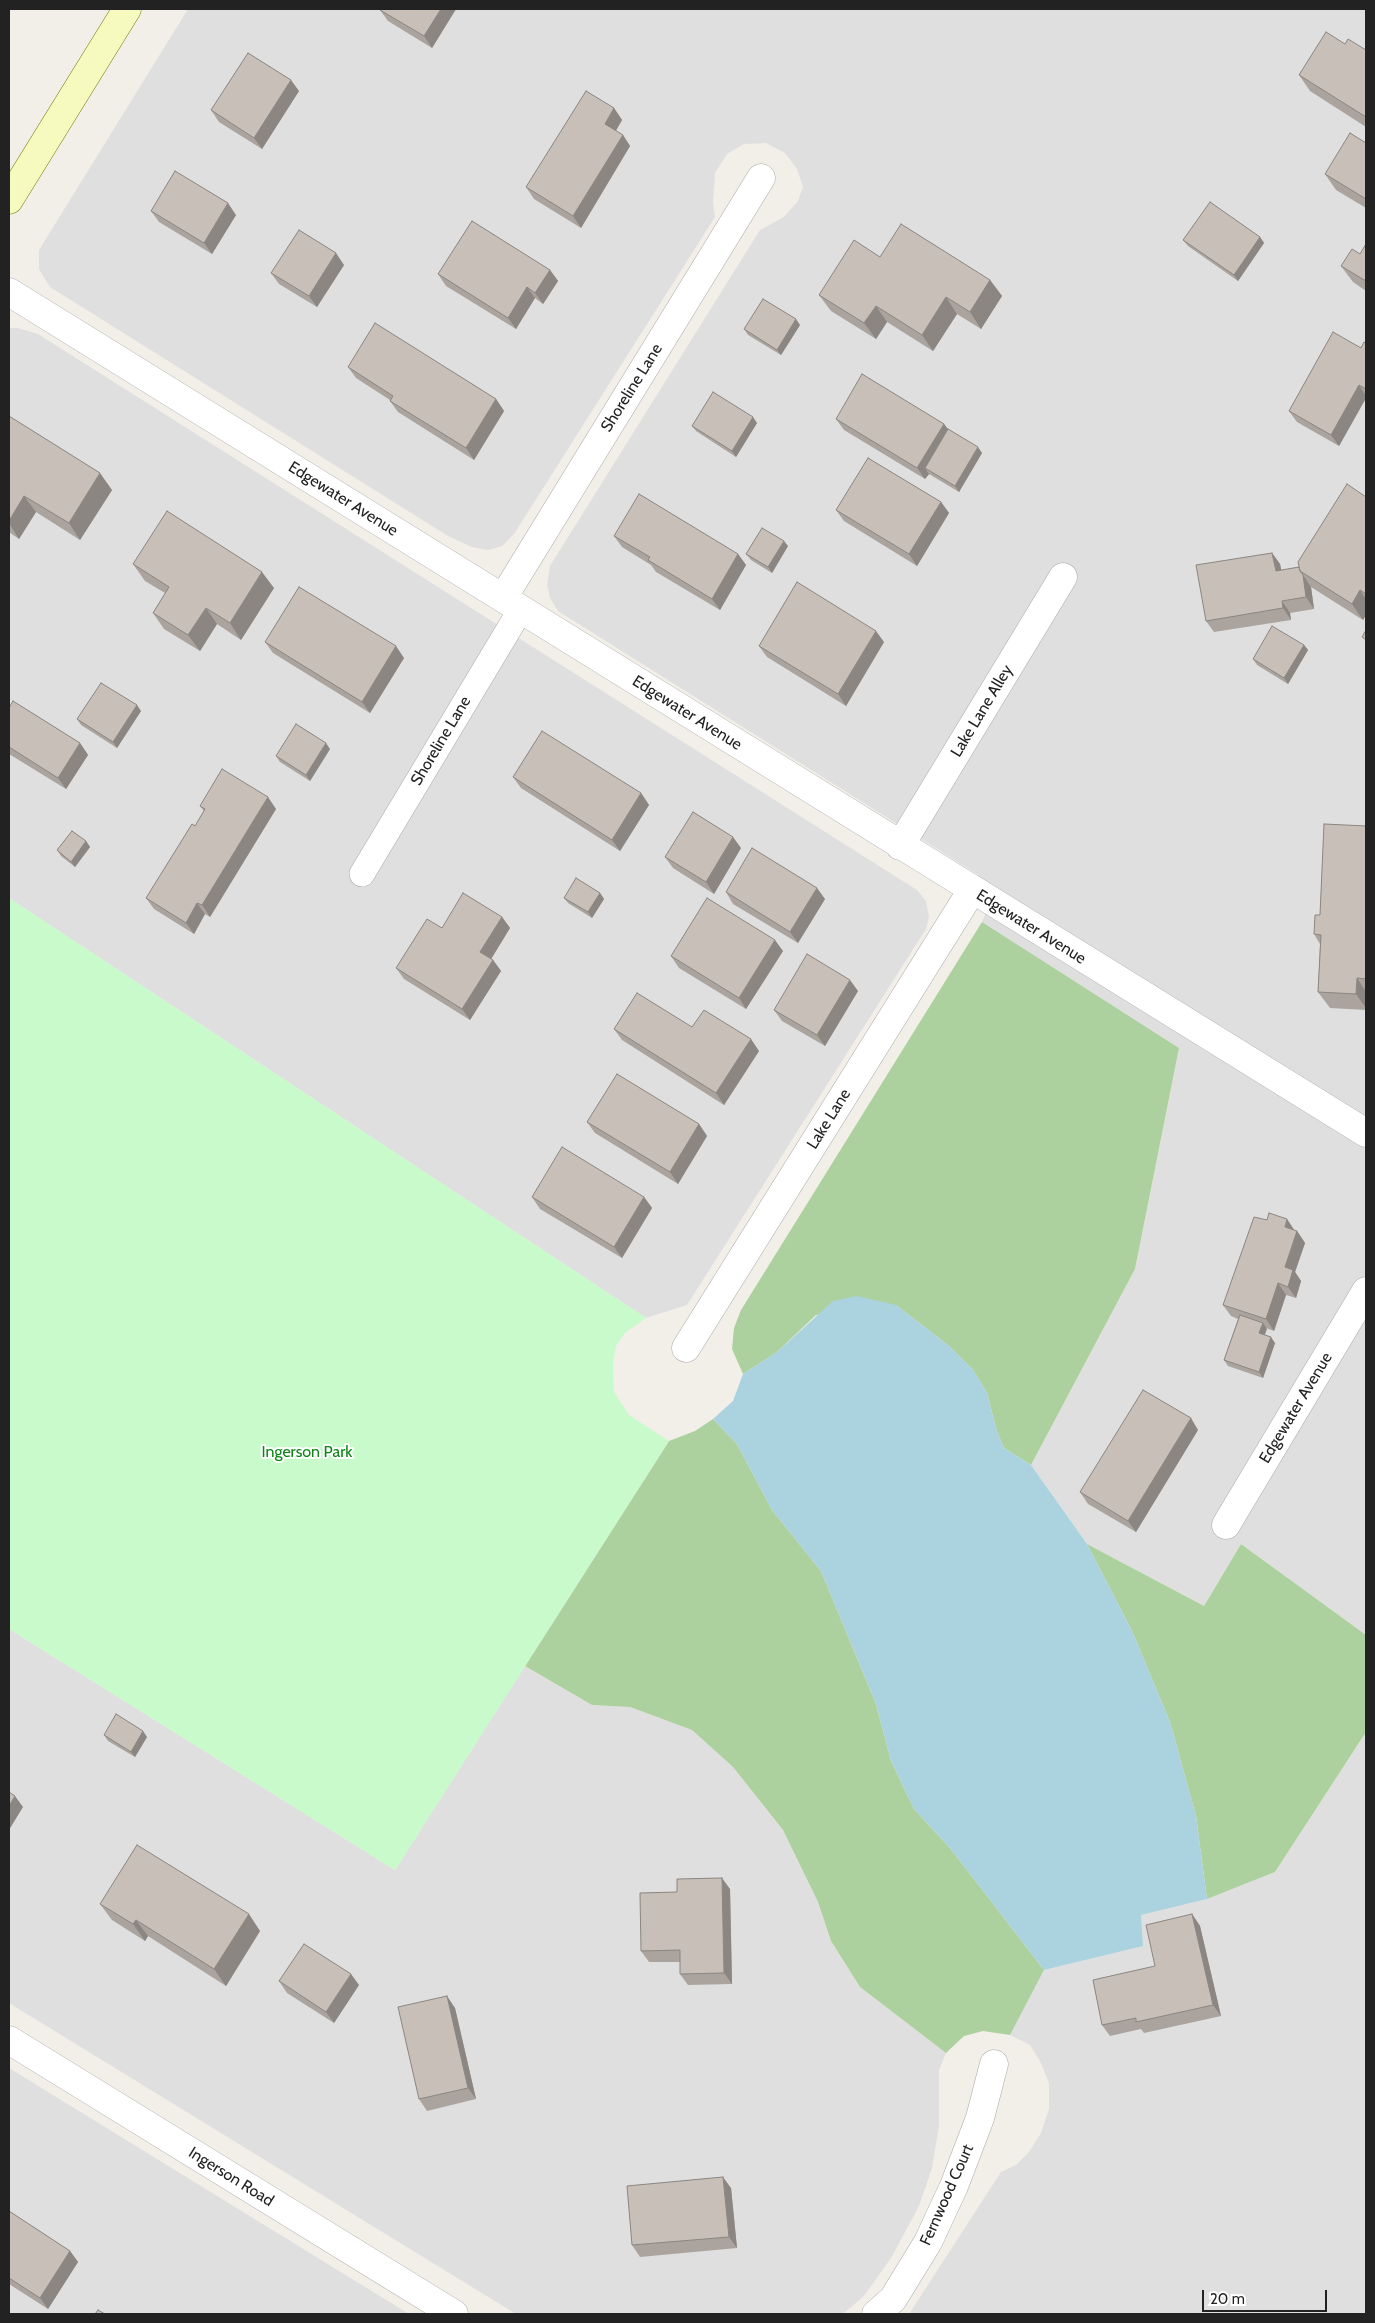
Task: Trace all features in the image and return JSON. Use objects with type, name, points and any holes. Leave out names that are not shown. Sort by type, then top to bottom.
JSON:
[{"type":"main road","points":[[9,200],[127,9]]},
{"type":"street","name":"Shoreline Lane","points":[[512,603],[760,178]]},
{"type":"street","name":"Edgewater Avenue","points":[[9,292],[900,846],[1366,1133]]},
{"type":"street","name":"Lake Lane Alley","points":[[900,846],[1063,577]]},
{"type":"street","name":"Lake Lane","points":[[686,1348],[972,890]]},
{"type":"street","name":"Edgewater Avenue","points":[[1226,1525],[1366,1291]]},
{"type":"street","name":"Ingerson Road","points":[[9,2040],[454,2314]]},
{"type":"street","name":"Fernwood Court","points":[[876,2314],[893,2299],[928,2242],[954,2186],[980,2118],[994,2064]]},
{"type":"lane","name":"Shoreline Lane","points":[[362,874],[512,603]]},
{"type":"shaded area","points":[[188,9],[1366,9],[1366,1635],[1241,1544],[1204,1606],[1087,1544],[1031,1465],[1135,1269],[1179,1048],[982,922],[987,910],[986,886],[977,874],[558,611],[550,598],[547,585],[550,566],[760,230],[784,217],[798,201],[803,187],[797,169],[785,153],[766,143],[744,144],[727,154],[715,173],[713,203],[715,217],[514,534],[502,546],[488,550],[472,547],[448,536],[50,287],[39,269],[39,250]]},
{"type":"shaded area","points":[[9,328],[18,328],[38,334],[917,890],[926,901],[929,917],[926,929],[687,1305],[646,1318],[9,898]]},
{"type":"shaded area","points":[[9,1629],[395,1870],[525,1666],[592,1705],[630,1707],[692,1730],[733,1767],[783,1830],[818,1902],[831,1941],[860,1987],[946,2053],[939,2070],[939,2126],[932,2168],[919,2206],[891,2258],[864,2296],[843,2314],[516,2314],[9,2003]]},
{"type":"shaded area","points":[[1366,1732],[1366,2314],[909,2314],[1001,2172],[1016,2165],[1029,2152],[1041,2133],[1049,2109],[1049,2083],[1041,2063],[1030,2045],[1010,2035],[1044,1970],[1142,1946],[1141,1915],[1207,1899],[1275,1872]]},
{"type":"shaded area","points":[[9,2068],[409,2314],[9,2314]]},
{"type":"green space","name":"Ingerson Park","points":[[9,898],[646,1318],[625,1333],[616,1346],[613,1363],[614,1392],[629,1415],[669,1441],[395,1870],[9,1629]]},
{"type":"green space","points":[[982,922],[1179,1048],[1135,1269],[1031,1465],[1004,1448],[997,1432],[987,1393],[973,1370],[949,1346],[896,1305],[816,1315],[777,1352],[743,1374],[732,1349],[734,1328],[741,1310]]},
{"type":"green space","points":[[713,1419],[737,1444],[772,1510],[821,1571],[876,1704],[891,1761],[914,1809],[950,1848],[1044,1970],[1010,2035],[983,2031],[964,2036],[946,2053],[860,1987],[831,1941],[818,1902],[783,1830],[733,1767],[692,1730],[630,1707],[592,1705],[525,1666],[669,1441],[695,1431]]},
{"type":"green space","points":[[1087,1544],[1204,1606],[1241,1544],[1366,1635],[1366,1732],[1275,1872],[1207,1899],[1196,1816],[1170,1722],[1132,1631]]},
{"type":"water","points":[[857,1296],[896,1305],[949,1346],[973,1370],[987,1393],[997,1432],[1004,1448],[1031,1465],[1087,1544],[1132,1631],[1170,1722],[1196,1816],[1207,1899],[1141,1915],[1143,1946],[1044,1970],[950,1848],[914,1809],[891,1761],[876,1704],[821,1571],[772,1510],[737,1444],[713,1419],[733,1401],[743,1374],[777,1352],[833,1301]]},
{"type":"building","points":[[380,9],[441,9],[424,36]]},
{"type":"building","points":[[1326,32],[1345,44],[1348,39],[1366,50],[1366,117],[1299,75]]},
{"type":"building","points":[[248,53],[291,80],[254,138],[211,110]]},
{"type":"building","points":[[586,91],[614,108],[605,124],[623,135],[573,216],[526,187]]},
{"type":"building","points":[[1350,133],[1366,143],[1366,199],[1325,174]]},
{"type":"building","points":[[175,171],[228,203],[204,243],[151,211]]},
{"type":"building","points":[[1210,202],[1260,237],[1234,275],[1183,240]]},
{"type":"building","points":[[472,221],[550,270],[535,293],[527,287],[508,318],[438,274]]},
{"type":"building","points":[[901,224],[990,280],[970,312],[946,297],[922,335],[876,306],[864,323],[819,295],[854,240],[880,257]]},
{"type":"building","points":[[299,230],[336,253],[309,296],[271,273]]},
{"type":"building","points":[[1366,244],[1366,281],[1341,266],[1352,249],[1360,254]]},
{"type":"building","points":[[763,299],[796,319],[777,350],[744,329]]},
{"type":"building","points":[[375,323],[496,399],[466,448],[390,401],[393,396],[348,367]]},
{"type":"building","points":[[1333,332],[1361,348],[1364,342],[1366,343],[1366,389],[1359,385],[1331,435],[1289,411]]},
{"type":"building","points":[[862,374],[944,424],[917,468],[836,419]]},
{"type":"building","points":[[713,392],[753,417],[732,451],[692,426]]},
{"type":"building","points":[[9,416],[100,473],[69,523],[24,496],[9,521]]},
{"type":"building","points":[[948,429],[978,447],[955,486],[925,468]]},
{"type":"building","points":[[868,458],[941,502],[909,554],[836,510]]},
{"type":"building","points":[[1347,484],[1366,497],[1366,594],[1360,590],[1352,604],[1300,571],[1298,562]]},
{"type":"building","points":[[639,494],[738,554],[712,599],[648,560],[650,557],[614,536]]},
{"type":"building","points":[[167,511],[262,572],[230,623],[206,608],[188,635],[153,613],[169,587],[133,564]]},
{"type":"building","points":[[762,528],[784,541],[768,567],[746,554]]},
{"type":"building","points":[[1272,553],[1276,571],[1299,567],[1303,575],[1306,597],[1282,601],[1283,608],[1206,621],[1196,565]]},
{"type":"building","points":[[797,582],[876,631],[838,694],[759,646]]},
{"type":"building","points":[[299,587],[396,646],[362,702],[265,642]]},
{"type":"building","points":[[1272,626],[1304,645],[1284,678],[1253,659]]},
{"type":"building","points":[[1366,630],[1366,640],[1362,637]]},
{"type":"building","points":[[101,683],[137,705],[113,742],[77,719]]},
{"type":"building","points":[[13,701],[80,743],[58,778],[9,747],[9,708]]},
{"type":"building","points":[[296,724],[326,743],[306,775],[276,756]]},
{"type":"building","points":[[542,731],[641,793],[612,840],[513,777]]},
{"type":"building","points":[[222,769],[268,797],[202,905],[197,903],[186,923],[146,898],[192,824],[195,826],[205,809],[200,806]]},
{"type":"building","points":[[693,812],[733,837],[706,882],[665,857]]},
{"type":"building","points":[[1324,824],[1366,826],[1366,979],[1357,978],[1356,994],[1318,992],[1321,935],[1314,934],[1315,915],[1320,915]]},
{"type":"building","points":[[72,831],[86,841],[71,862],[57,850]]},
{"type":"building","points":[[752,848],[817,888],[790,932],[726,892]]},
{"type":"building","points":[[576,878],[600,893],[588,912],[564,898]]},
{"type":"building","points":[[463,893],[502,917],[480,952],[493,960],[462,1009],[396,968],[427,919],[442,928]]},
{"type":"building","points":[[707,898],[775,940],[739,998],[671,956]]},
{"type":"building","points":[[807,954],[850,980],[817,1035],[774,1010]]},
{"type":"building","points":[[637,993],[692,1027],[704,1010],[751,1039],[716,1093],[614,1029]]},
{"type":"building","points":[[617,1074],[699,1124],[670,1172],[587,1122]]},
{"type":"building","points":[[562,1147],[644,1197],[614,1247],[532,1197]]},
{"type":"building","points":[[1269,1213],[1287,1219],[1285,1227],[1297,1231],[1285,1267],[1293,1270],[1288,1287],[1278,1283],[1266,1319],[1223,1305],[1254,1217],[1267,1220]]},
{"type":"building","points":[[1240,1315],[1263,1323],[1259,1333],[1271,1337],[1259,1372],[1224,1360]]},
{"type":"building","points":[[1143,1390],[1191,1418],[1128,1521],[1080,1492]]},
{"type":"building","points":[[116,1714],[143,1731],[131,1752],[104,1735]]},
{"type":"building","points":[[9,1792],[15,1796],[9,1806]]},
{"type":"building","points":[[137,1845],[249,1914],[214,1969],[136,1920],[133,1924],[100,1904]]},
{"type":"building","points":[[722,1878],[724,1973],[680,1974],[680,1950],[641,1951],[640,1893],[677,1892],[677,1879]]},
{"type":"building","points":[[1192,1914],[1213,2005],[1136,2022],[1136,2018],[1102,2025],[1093,1980],[1155,1966],[1146,1925]]},
{"type":"building","points":[[304,1944],[351,1974],[326,2012],[279,1981]]},
{"type":"building","points":[[447,1996],[468,2088],[419,2099],[398,2007]]},
{"type":"building","points":[[723,2177],[729,2237],[632,2245],[627,2186]]},
{"type":"building","points":[[9,2211],[70,2251],[40,2298],[9,2278]]},
{"type":"building","points":[[98,2310],[105,2314],[95,2314]]}]
